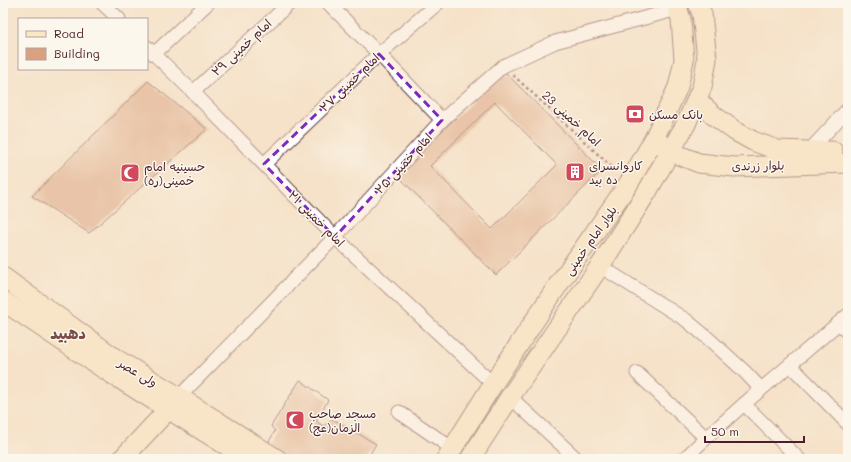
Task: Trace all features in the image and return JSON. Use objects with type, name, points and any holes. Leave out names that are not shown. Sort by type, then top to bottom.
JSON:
[{"type":"main road","name":"بلوار امام خمینی","points":[[470,459],[648,192],[686,124],[702,87],[707,59],[702,14],[698,3]]},
{"type":"main road","name":"بلوار امام خمینی","points":[[449,454],[556,288],[629,184],[654,139],[678,87],[684,60],[681,19],[677,6]]},
{"type":"main road","name":"بلوار زرندی","points":[[697,100],[713,115],[735,131],[753,141],[777,150],[848,150]]},
{"type":"main road","name":"بلوار زرندی","points":[[654,139],[671,152],[699,163],[734,167],[848,163]]},
{"type":"main road","points":[[3,277],[3,290]]},
{"type":"main road","name":"ولی عصر","points":[[3,277],[116,358],[248,459]]},
{"type":"main road","points":[[556,288],[576,300]]},
{"type":"main road","name":"ولی عصر","points":[[3,301],[107,371],[174,403],[277,459]]},
{"type":"main road","points":[[122,459],[174,403]]},
{"type":"street","points":[[102,3],[118,18]]},
{"type":"street","points":[[151,50],[208,3]]},
{"type":"street","name":"امام خمینی ۲۹","points":[[193,92],[290,3]]},
{"type":"street","points":[[328,3],[442,120]]},
{"type":"street","name":"امام خمینی ۲۷","points":[[264,164],[379,54],[438,3]]},
{"type":"street","name":"امام خمینی ۲۵","points":[[174,403],[335,237],[442,120],[503,66],[555,42],[677,6]]},
{"type":"street","name":"امام خمینی ۲۱","points":[[151,50],[335,237],[493,384]]},
{"type":"street","points":[[809,151],[848,109]]},
{"type":"street","points":[[600,266],[686,320],[744,371],[761,389]]},
{"type":"street","points":[[688,458],[706,438],[761,389],[845,323]]},
{"type":"street","points":[[790,365],[848,424]]},
{"type":"street","points":[[637,372],[706,438]]},
{"type":"street","points":[[510,397],[577,459]]},
{"type":"street","points":[[744,404],[799,459]]},
{"type":"street","points":[[399,412],[449,454]]},
{"type":"path","name":"امام خمینی 23","points":[[503,66],[629,184]]},
{"type":"highlighted area","points":[[379,54],[442,120],[335,237],[264,164]]},
{"type":"building","name":"کاروانسرای ده بید","points":[[504,71],[602,170],[496,275],[397,175]],"holes":[[[495,102],[557,165],[492,229],[430,166]]]},
{"type":"building","points":[[148,81],[207,129],[89,233],[32,196]]},
{"type":"building","name":"مسجد صاحب الزمان(عج)","points":[[300,380],[328,400],[316,421],[323,426],[333,419],[376,444],[367,459],[289,459],[267,445],[275,431],[271,426]]},
{"type":"place","name":"بانک مسکن","points":[[635,114]]},
{"type":"place","name":"کاروانسرای ده بید","points":[[575,172]]},
{"type":"place","name":"حسینیه امام خمینی(ره)","points":[[130,173]]},
{"type":"place","name":"مسجد صاحب الزمان(عج)","points":[[295,420]]},
{"type":"district","name":"دهبید","points":[[68,332]]}]
